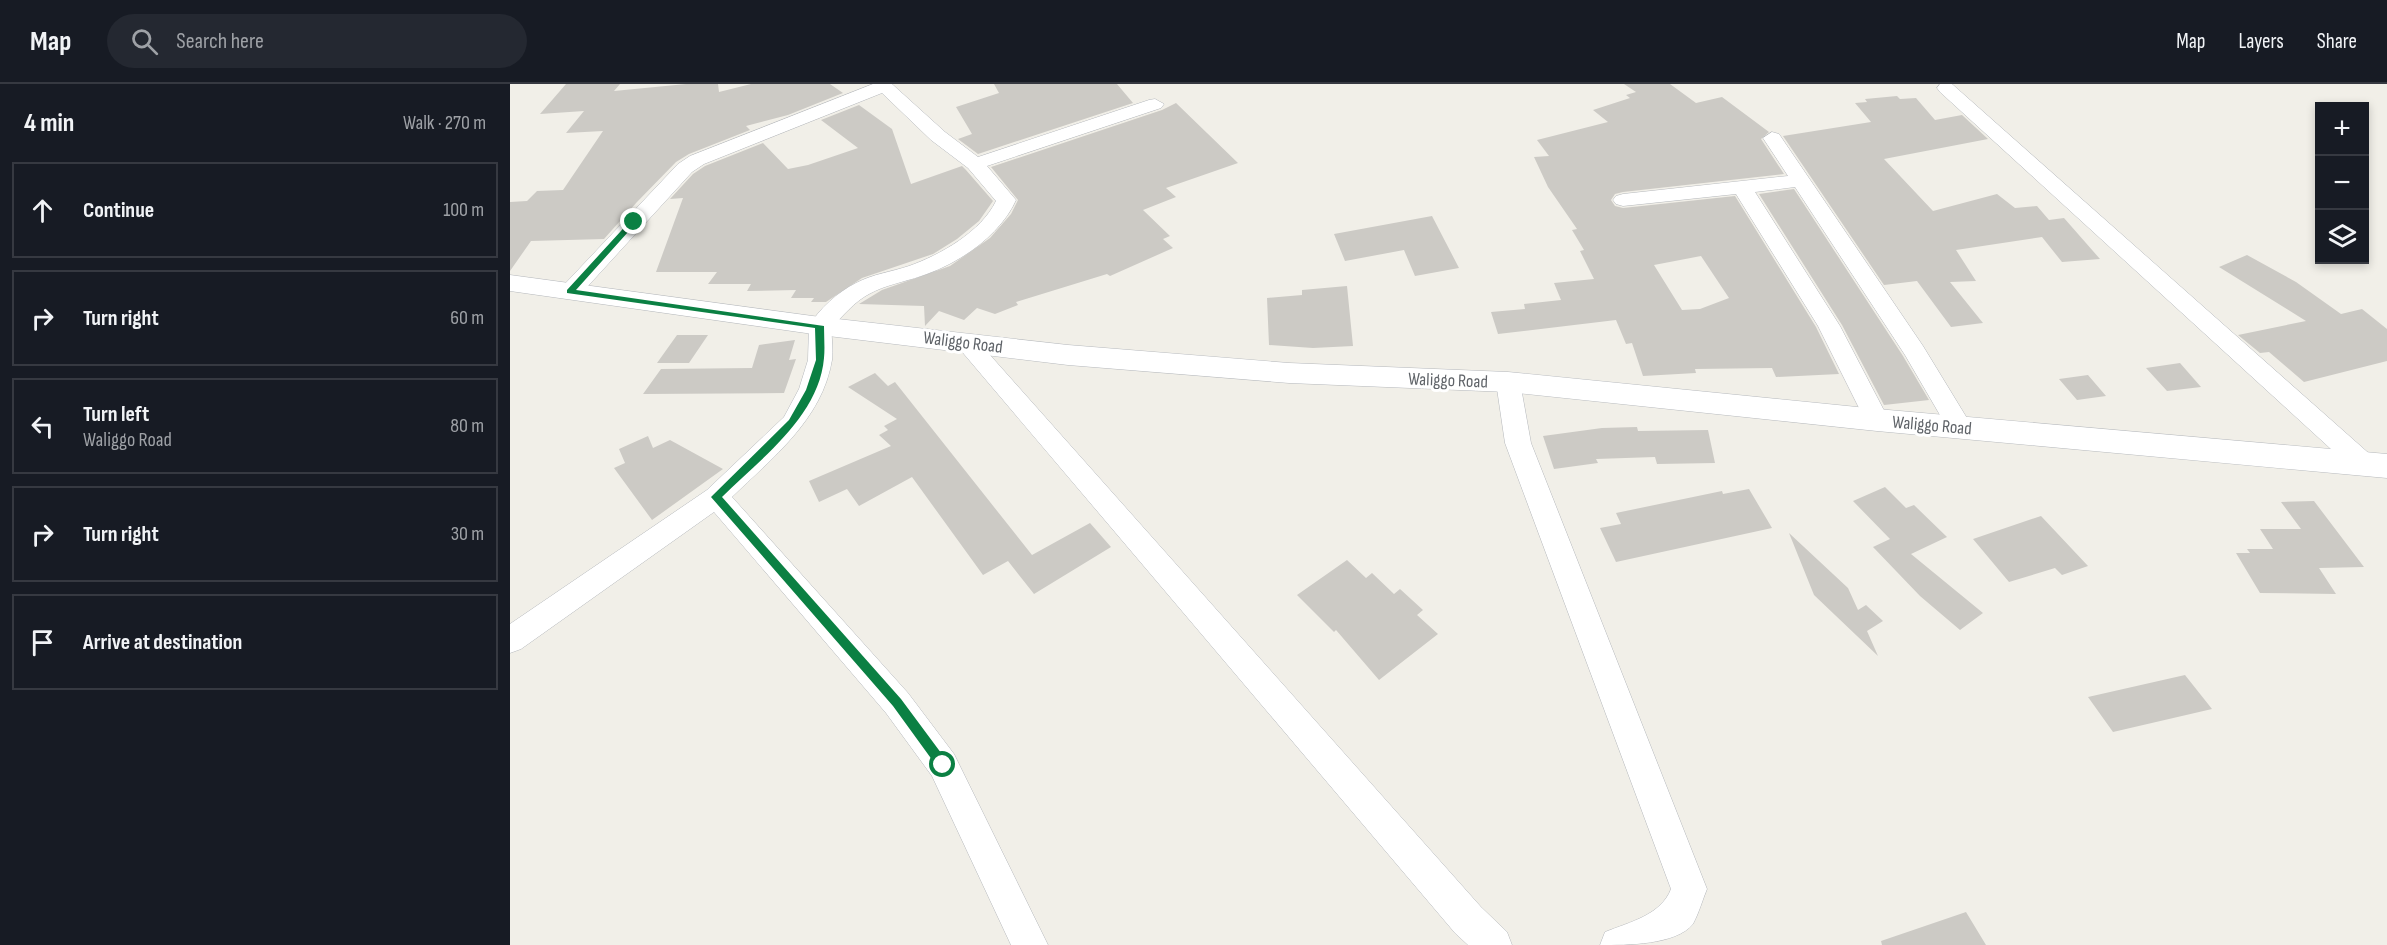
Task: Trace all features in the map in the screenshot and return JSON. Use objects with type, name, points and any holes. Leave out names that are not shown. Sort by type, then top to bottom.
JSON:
[{"type":"street","points":[[510,640],[716,497],[792,423],[811,390],[820,360],[820,326],[861,290],[935,262],[985,229],[999,216],[1006,200],[975,164],[951,148],[883,85],[697,160],[685,168],[570,292]]},
{"type":"street","points":[[1946,88],[2375,465]]},
{"type":"street","points":[[975,164],[1155,104]]},
{"type":"street","points":[[1772,138],[1915,352],[1960,428]]},
{"type":"street","points":[[1623,200],[1800,181]]},
{"type":"street","points":[[1741,186],[1828,326],[1878,420]]},
{"type":"street","name":"Waliggo Road","points":[[510,283],[820,326],[1068,355],[1289,373],[1508,382],[1960,428],[2375,465]]},
{"type":"street","points":[[966,342],[1374,813],[1468,920],[1494,945]]},
{"type":"street","points":[[1508,382],[1518,443],[1549,529],[1618,698],[1689,889],[1678,914],[1667,924],[1618,945]]},
{"type":"street","points":[[716,497],[897,703],[943,765],[1030,945]]},
{"type":"building","points":[[566,84],[620,84],[614,91],[686,84],[718,84],[719,92],[751,84],[830,84],[843,93],[788,115],[746,126],[750,130],[689,154],[676,162],[604,239],[531,241],[510,271],[510,202],[527,201],[537,191],[563,190],[603,131],[566,133],[584,111],[540,114]]},
{"type":"building","points":[[994,84],[1117,84],[1133,103],[978,154],[958,139],[972,134],[956,107],[999,93]]},
{"type":"building","points":[[1624,84],[1670,84],[1696,103],[1722,97],[1769,132],[1761,139],[1784,174],[1623,192],[1615,194],[1611,200],[1615,206],[1623,208],[1735,196],[1816,327],[1839,374],[1776,377],[1772,368],[1695,369],[1696,373],[1643,376],[1632,343],[1626,344],[1616,320],[1498,334],[1491,312],[1525,309],[1524,304],[1561,300],[1554,283],[1594,279],[1580,251],[1584,250],[1572,230],[1577,229],[1548,187],[1534,157],[1549,156],[1537,140],[1608,122],[1593,110],[1630,98],[1626,95],[1636,92]],"holes":[[[1701,256],[1729,298],[1700,309],[1682,310],[1654,265]]]},
{"type":"building","points":[[1897,96],[1900,99],[1916,98],[1935,120],[1962,115],[1988,139],[1884,159],[1933,211],[1997,194],[2015,208],[2037,206],[2049,220],[2064,218],[2100,259],[2062,262],[2042,237],[1956,250],[1976,281],[1950,282],[1983,323],[1951,327],[1917,281],[1884,285],[1783,136],[1871,122],[1855,103],[1867,102],[1865,99]]},
{"type":"building","points":[[1176,103],[1238,163],[1166,188],[1176,197],[1143,210],[1170,236],[1163,239],[1173,248],[1110,276],[1107,274],[1016,302],[1018,305],[995,314],[977,308],[964,320],[939,311],[925,326],[924,306],[859,304],[882,290],[950,266],[990,238],[1011,214],[1018,200],[991,167],[1162,110]]},
{"type":"building","points":[[859,105],[892,129],[911,184],[962,166],[993,201],[979,221],[957,239],[933,254],[862,278],[826,302],[811,302],[814,298],[791,298],[796,290],[747,291],[751,284],[708,284],[717,272],[656,272],[683,198],[670,199],[693,174],[705,166],[763,143],[788,169],[808,165],[858,148],[821,120]]},
{"type":"building","points":[[1794,189],[1903,356],[1929,400],[1884,405],[1842,325],[1759,194]]},
{"type":"building","points":[[1432,216],[1459,268],[1415,276],[1404,250],[1345,261],[1334,234]]},
{"type":"building","points":[[2247,255],[2296,282],[2341,314],[2362,309],[2387,329],[2387,361],[2304,382],[2269,352],[2260,353],[2238,335],[2306,321],[2219,267]]},
{"type":"building","points":[[1347,286],[1353,346],[1313,348],[1269,345],[1267,298],[1302,295],[1302,290]]},
{"type":"building","points":[[677,335],[708,335],[689,363],[657,363]]},
{"type":"building","points":[[795,340],[789,360],[796,359],[784,393],[643,394],[661,369],[752,368],[759,345]]},
{"type":"building","points":[[2180,363],[2201,387],[2167,391],[2146,368]]},
{"type":"building","points":[[875,373],[888,386],[895,382],[1032,555],[1090,523],[1111,547],[1034,594],[1008,561],[983,575],[912,477],[859,506],[847,489],[819,502],[809,481],[891,446],[879,435],[888,430],[884,426],[897,419],[848,387]]},
{"type":"building","points":[[2088,375],[2106,396],[2077,400],[2059,379]]},
{"type":"building","points":[[1637,427],[1638,431],[1708,430],[1715,463],[1657,464],[1655,457],[1596,459],[1598,463],[1554,469],[1543,436],[1602,428]]},
{"type":"building","points":[[648,436],[653,448],[670,440],[723,469],[652,520],[614,468],[625,463],[619,449]]},
{"type":"building","points":[[1885,487],[1906,508],[1914,505],[1947,537],[1911,554],[1983,613],[1960,630],[1920,596],[1873,547],[1890,539],[1853,501]]},
{"type":"building","points":[[1749,489],[1772,528],[1616,562],[1600,528],[1621,524],[1616,513],[1722,491],[1723,494]]},
{"type":"building","points":[[2314,501],[2364,567],[2319,568],[2336,594],[2260,593],[2236,553],[2250,553],[2247,549],[2273,549],[2260,529],[2301,529],[2281,502]]},
{"type":"building","points":[[2041,516],[2088,566],[2062,575],[2055,568],[2009,582],[1973,539]]},
{"type":"building","points":[[1789,533],[1848,588],[1858,610],[1866,605],[1883,621],[1867,631],[1878,656],[1814,595]]},
{"type":"building","points":[[1347,560],[1366,578],[1372,573],[1394,594],[1400,589],[1423,610],[1417,615],[1438,634],[1379,680],[1336,630],[1334,632],[1297,595]]},
{"type":"building","points":[[2185,675],[2212,709],[2113,732],[2088,697]]},
{"type":"building","points":[[1966,912],[1986,945],[1882,945],[1881,941]]},
{"type":"route","points":[[634,222],[570,292],[820,326],[820,360],[811,390],[792,423],[716,497],[897,703],[943,765]]}]
